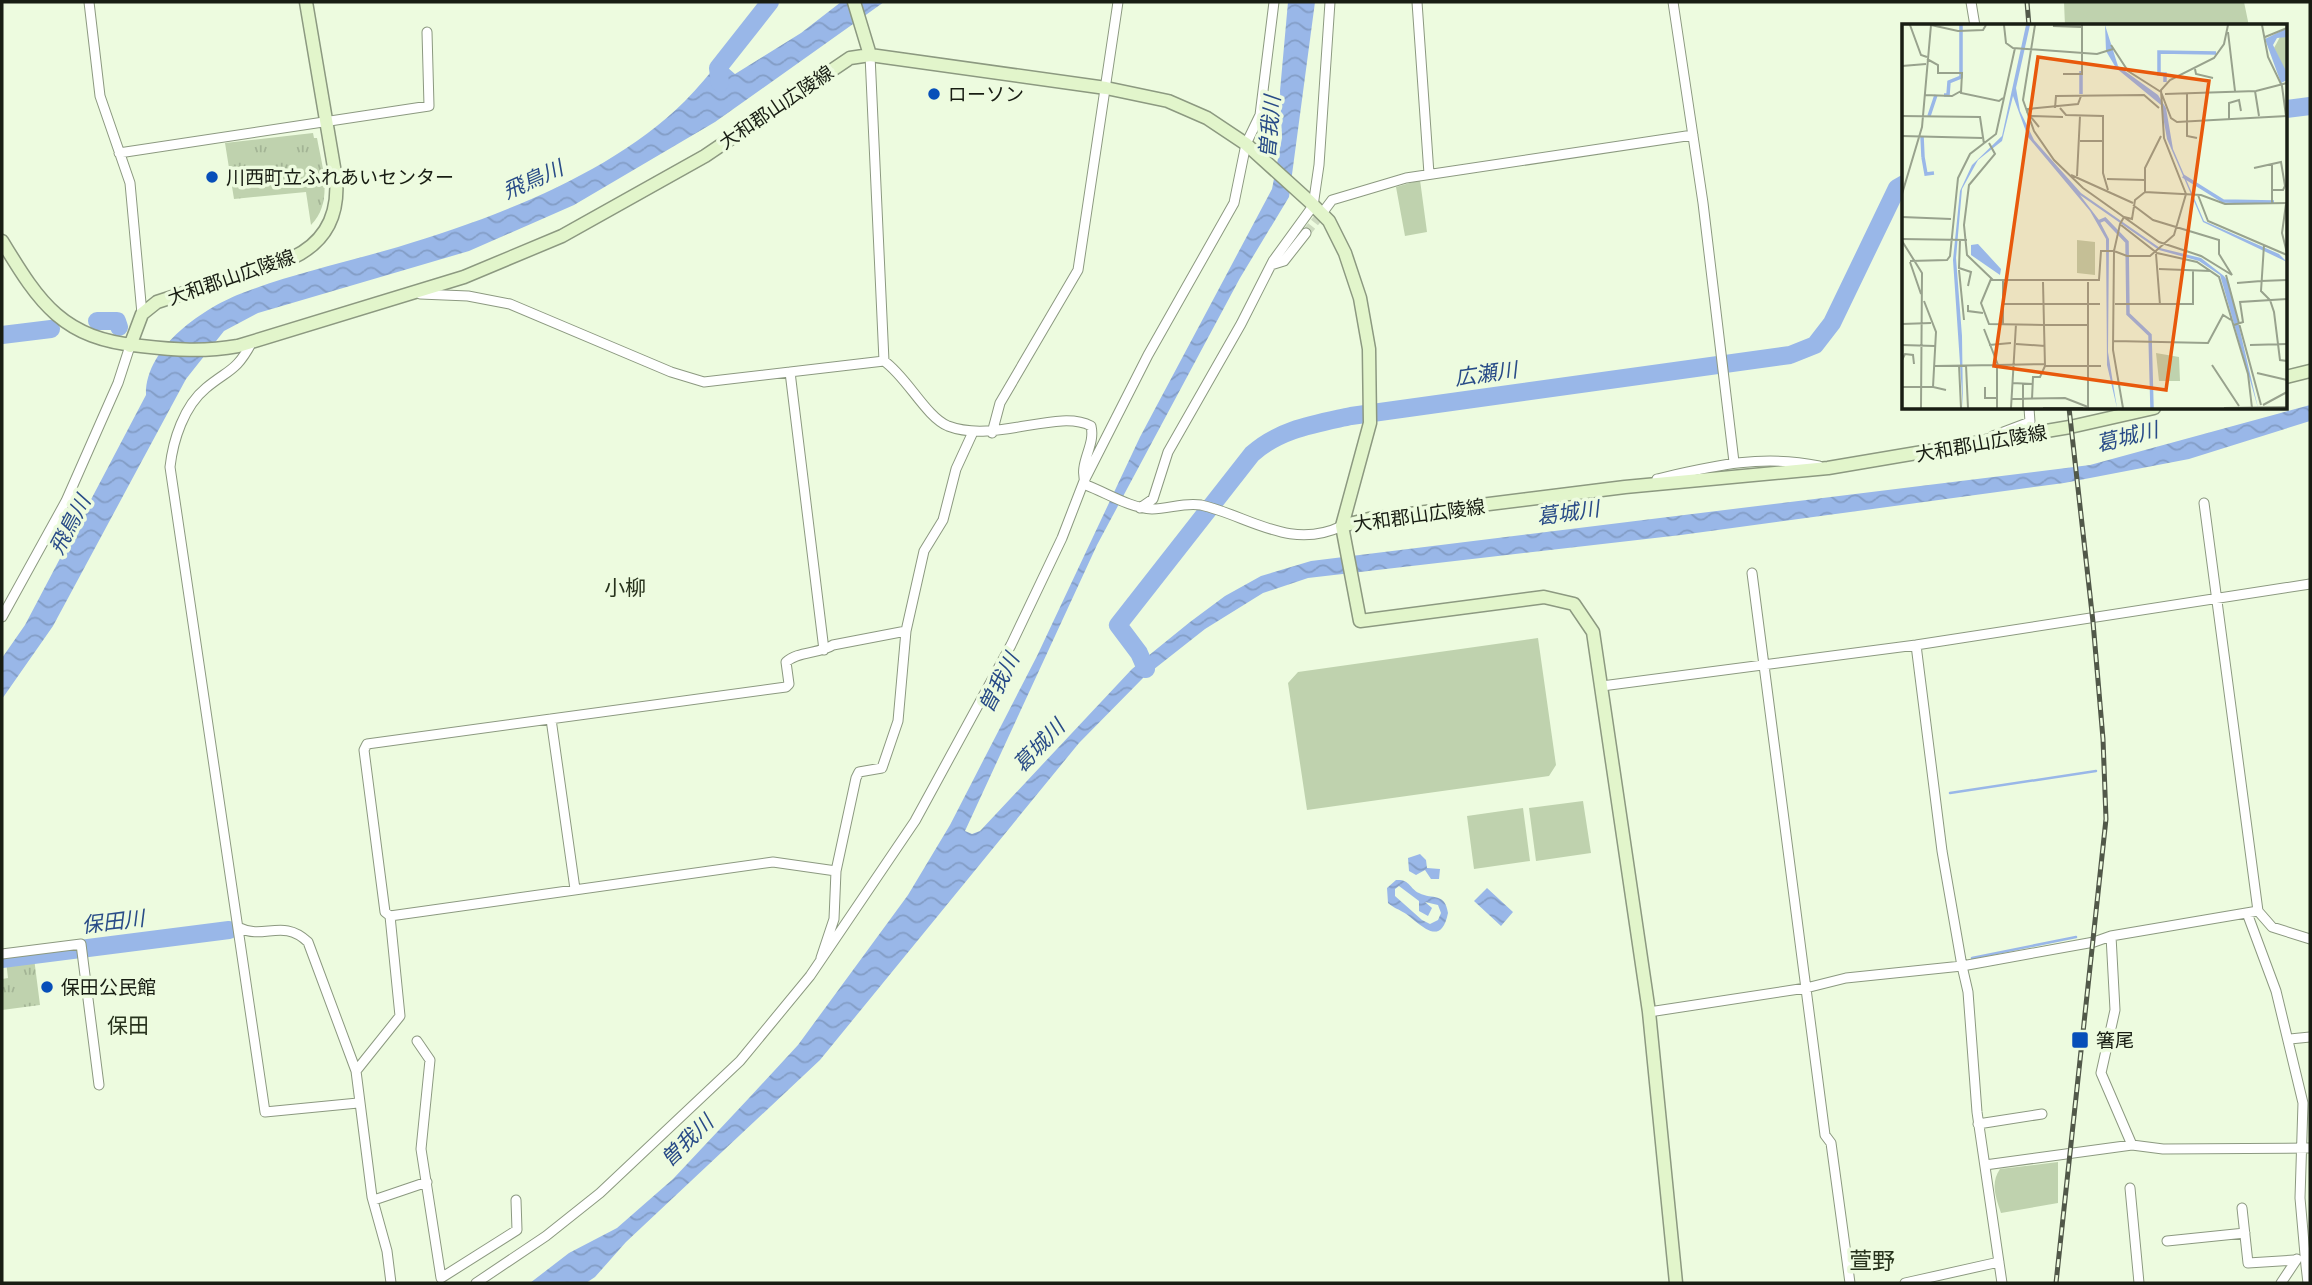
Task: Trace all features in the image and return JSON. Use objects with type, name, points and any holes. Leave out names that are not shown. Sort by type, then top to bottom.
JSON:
[{"type":"main road","name":"大和郡山広陵線","points":[[142,314],[157,302],[292,258],[321,237],[331,223],[337,195],[306,2]]},
{"type":"main road","points":[[854,2],[870,55]]},
{"type":"main road","name":"大和郡山広陵線","points":[[2,241],[33,289],[60,319],[81,333],[130,346],[152,348],[192,351],[238,346],[464,277],[562,236],[705,156],[850,58],[870,55],[1106,88],[1168,101],[1208,118],[1250,148],[1329,221],[1345,253],[1360,299],[1368,349],[1370,423],[1344,532]]},
{"type":"main road","points":[[130,346],[142,314]]},
{"type":"main road","points":[[2288,376],[2310,371]]},
{"type":"main road","name":"大和郡山広陵線","points":[[1344,532],[1369,519],[1625,487],[1828,468],[2070,427],[2145,410]]},
{"type":"main road","points":[[1344,532],[1360,621],[1544,597],[1574,604],[1593,632],[1649,1012],[1676,1283]]},
{"type":"street","points":[[89,2],[100,96],[130,183],[142,314]]},
{"type":"street","points":[[992,433],[1000,403],[1078,270],[1118,2]]},
{"type":"street","points":[[476,1283],[546,1236],[600,1193],[686,1115],[778,1019],[915,821],[968,729],[1149,355],[1234,204],[1260,115],[1274,2]]},
{"type":"street","points":[[1140,508],[1153,499],[1168,452],[1241,324],[1271,265],[1315,206],[1330,2]]},
{"type":"street","points":[[1418,2],[1429,173]]},
{"type":"street","points":[[1672,2],[1693,135],[1734,462]]},
{"type":"street","points":[[1970,2],[1975,24]]},
{"type":"street","points":[[119,153],[429,106],[427,32]]},
{"type":"street","points":[[870,55],[884,361]]},
{"type":"street","points":[[1315,206],[1429,173],[1693,135]]},
{"type":"street","points":[[1271,265],[1284,261],[1306,233]]},
{"type":"street","points":[[464,277],[464,289],[468,296]]},
{"type":"street","points":[[411,294],[468,296],[510,304],[671,372],[704,382],[884,361],[904,377],[941,422],[973,432],[992,433],[1080,420],[1091,426],[1093,436],[1082,467],[1085,483]]},
{"type":"street","points":[[252,342],[242,360],[224,378],[207,387],[190,405],[170,467],[265,1112],[358,1103]]},
{"type":"street","points":[[2,617],[66,501],[118,383],[130,346]]},
{"type":"street","points":[[790,373],[824,650]]},
{"type":"street","points":[[1969,445],[2030,422],[2029,410]]},
{"type":"street","points":[[821,959],[834,919],[836,871],[856,778],[859,772],[882,768],[891,749],[903,695],[906,632],[924,551],[943,520],[956,469],[973,432]]},
{"type":"street","points":[[1625,487],[1734,462],[1787,459],[1828,468]]},
{"type":"street","points":[[1085,483],[1140,508],[1156,509],[1187,503],[1202,505],[1280,533],[1344,532]]},
{"type":"street","points":[[2204,503],[2259,911],[2272,927],[2310,939]]},
{"type":"street","points":[[1752,573],[1825,1135],[1831,1143],[1850,1283]]},
{"type":"street","points":[[1602,686],[1916,645],[2310,584]]},
{"type":"street","points":[[356,1071],[400,1016],[390,916],[385,912],[364,750],[367,744],[786,687],[789,684],[786,662],[792,657],[824,650],[833,645],[906,632]]},
{"type":"street","points":[[1916,645],[1942,851],[1968,992],[1978,1125],[2001,1283]]},
{"type":"street","points":[[551,719],[575,889]]},
{"type":"street","points":[[390,916],[773,862],[836,871]]},
{"type":"street","points":[[1649,1012],[1807,988],[1846,978],[1962,966],[2094,942],[2111,936],[2259,911]]},
{"type":"street","points":[[2247,914],[2269,968],[2290,1039],[2303,1103],[2307,1148],[2300,1198],[2308,1283]]},
{"type":"street","points":[[240,928],[247,932],[287,929],[298,932],[307,942],[356,1071],[358,1103],[374,1200],[391,1283]]},
{"type":"street","points":[[2111,936],[2115,1010],[2101,1073],[2132,1145]]},
{"type":"street","points":[[2,954],[81,944],[99,1085]]},
{"type":"street","points":[[2290,1039],[2310,1037]]},
{"type":"street","points":[[417,1041],[429,1060],[430,1068],[421,1132],[441,1278],[517,1230],[516,1200]]},
{"type":"street","points":[[1978,1125],[2042,1114]]},
{"type":"street","points":[[1985,1165],[2132,1145],[2163,1149],[2307,1148]]},
{"type":"street","points":[[374,1200],[426,1182]]},
{"type":"street","points":[[2130,1188],[2139,1283]]},
{"type":"street","points":[[2242,1208],[2248,1263],[2294,1260],[2307,1263]]},
{"type":"street","points":[[2167,1241],[2245,1233]]},
{"type":"street","points":[[2281,1283],[2294,1260]]},
{"type":"street","points":[[1905,1283],[1999,1262]]},
{"type":"green space","points":[[2064,2],[2244,2],[2249,24],[2065,24]]},
{"type":"green space","points":[[313,133],[314,138],[317,138],[321,160],[324,195],[318,216],[311,225],[306,192],[234,199],[225,143]]},
{"type":"green space","points":[[1420,180],[1427,232],[1405,236],[1396,187]]},
{"type":"green space","points":[[1538,638],[1556,765],[1549,776],[1307,810],[1288,683],[1298,672]]},
{"type":"green space","points":[[1583,801],[1591,853],[1536,861],[1529,808]]},
{"type":"green space","points":[[1523,808],[1530,861],[1474,869],[1467,816]]},
{"type":"green space","points":[[34,958],[40,1005],[2,1010],[2,979],[8,978],[6,961]]},
{"type":"green space","points":[[2058,1162],[2058,1203],[2001,1213],[1995,1185],[2000,1169]]},
{"type":"water","points":[[841,2],[884,2],[715,122],[574,205],[469,251],[258,313],[224,331],[186,379],[53,626],[2,699],[2,658],[25,625],[146,395],[148,377],[155,361],[180,331],[212,308],[245,292],[474,222],[551,190],[623,150],[656,127],[685,101],[720,61],[735,74],[801,33]]},
{"type":"water","points":[[1288,2],[1315,2],[1289,197],[1240,278],[1097,545],[965,831],[972,834],[980,831],[1132,669],[1225,596],[1261,576],[1311,561],[2090,465],[2310,405],[2310,421],[2189,459],[2064,483],[1681,535],[1308,578],[1263,593],[1205,629],[1144,677],[1079,743],[820,1060],[626,1242],[595,1277],[586,1283],[530,1283],[569,1253],[617,1228],[673,1179],[798,1045],[908,895],[950,825],[1037,656],[1140,437],[1272,189],[1282,138],[1280,91]]},
{"type":"water","points":[[1420,854],[1426,860],[1427,868],[1440,869],[1439,879],[1431,879],[1425,870],[1416,875],[1409,871],[1408,858]]},
{"type":"water","points":[[1396,880],[1401,880],[1419,893],[1441,899],[1448,913],[1444,925],[1433,932],[1427,929],[1388,903],[1387,888]],"holes":[[[1399,886],[1419,901],[1419,911],[1428,916],[1432,908],[1425,902],[1438,905],[1441,913],[1438,920],[1430,924],[1422,920],[1395,896],[1395,889]]]},
{"type":"water","points":[[1487,888],[1513,912],[1501,926],[1474,901]]},
{"type":"waterway","points":[[720,83],[718,68],[770,2]]},
{"type":"waterway","name":"広瀬川","points":[[2288,109],[2310,106]]},
{"type":"waterway","name":"広瀬川","points":[[1146,669],[1139,653],[1118,625],[1252,454],[1263,446],[1286,433],[1351,416],[1790,355],[1815,345],[1832,323],[1897,188],[1902,185]]},
{"type":"waterway","points":[[97,321],[117,321],[119,327]]},
{"type":"waterway","points":[[2,335],[51,329]]},
{"type":"waterway","points":[[1950,793],[2096,771]]},
{"type":"waterway","name":"保田川","points":[[2,959],[229,930]]},
{"type":"waterway","points":[[1972,958],[2076,937]]},
{"type":"tunnel","points":[[1306,233],[1323,212]]},
{"type":"railway","points":[[2027,2],[2029,24]]},
{"type":"railway","points":[[2056,1283],[2106,819],[2103,739],[2093,622],[2069,410]]},
{"type":"place","name":"ローソン","points":[[934,94]]},
{"type":"place","name":"川西町立ふれあいセンター","points":[[212,177]]},
{"type":"place","name":"保田公民館","points":[[47,987]]},
{"type":"place","name":"箸尾","points":[[2080,1040]]},
{"type":"district","name":"小柳","points":[[625,588]]},
{"type":"district","name":"保田","points":[[128,1026]]},
{"type":"district","name":"萱野","points":[[1872,1261]]},
{"type":"water label","name":"曽我川","points":[[1270,127]]},
{"type":"water label","name":"飛鳥川","points":[[533,180]]},
{"type":"water label","name":"葛城川","points":[[2127,437]]},
{"type":"water label","name":"葛城川","points":[[1568,513]]},
{"type":"water label","name":"飛鳥川","points":[[70,525]]},
{"type":"water label","name":"曽我川","points":[[999,683]]},
{"type":"water label","name":"葛城川","points":[[1039,746]]},
{"type":"water label","name":"曽我川","points":[[687,1141]]}]
